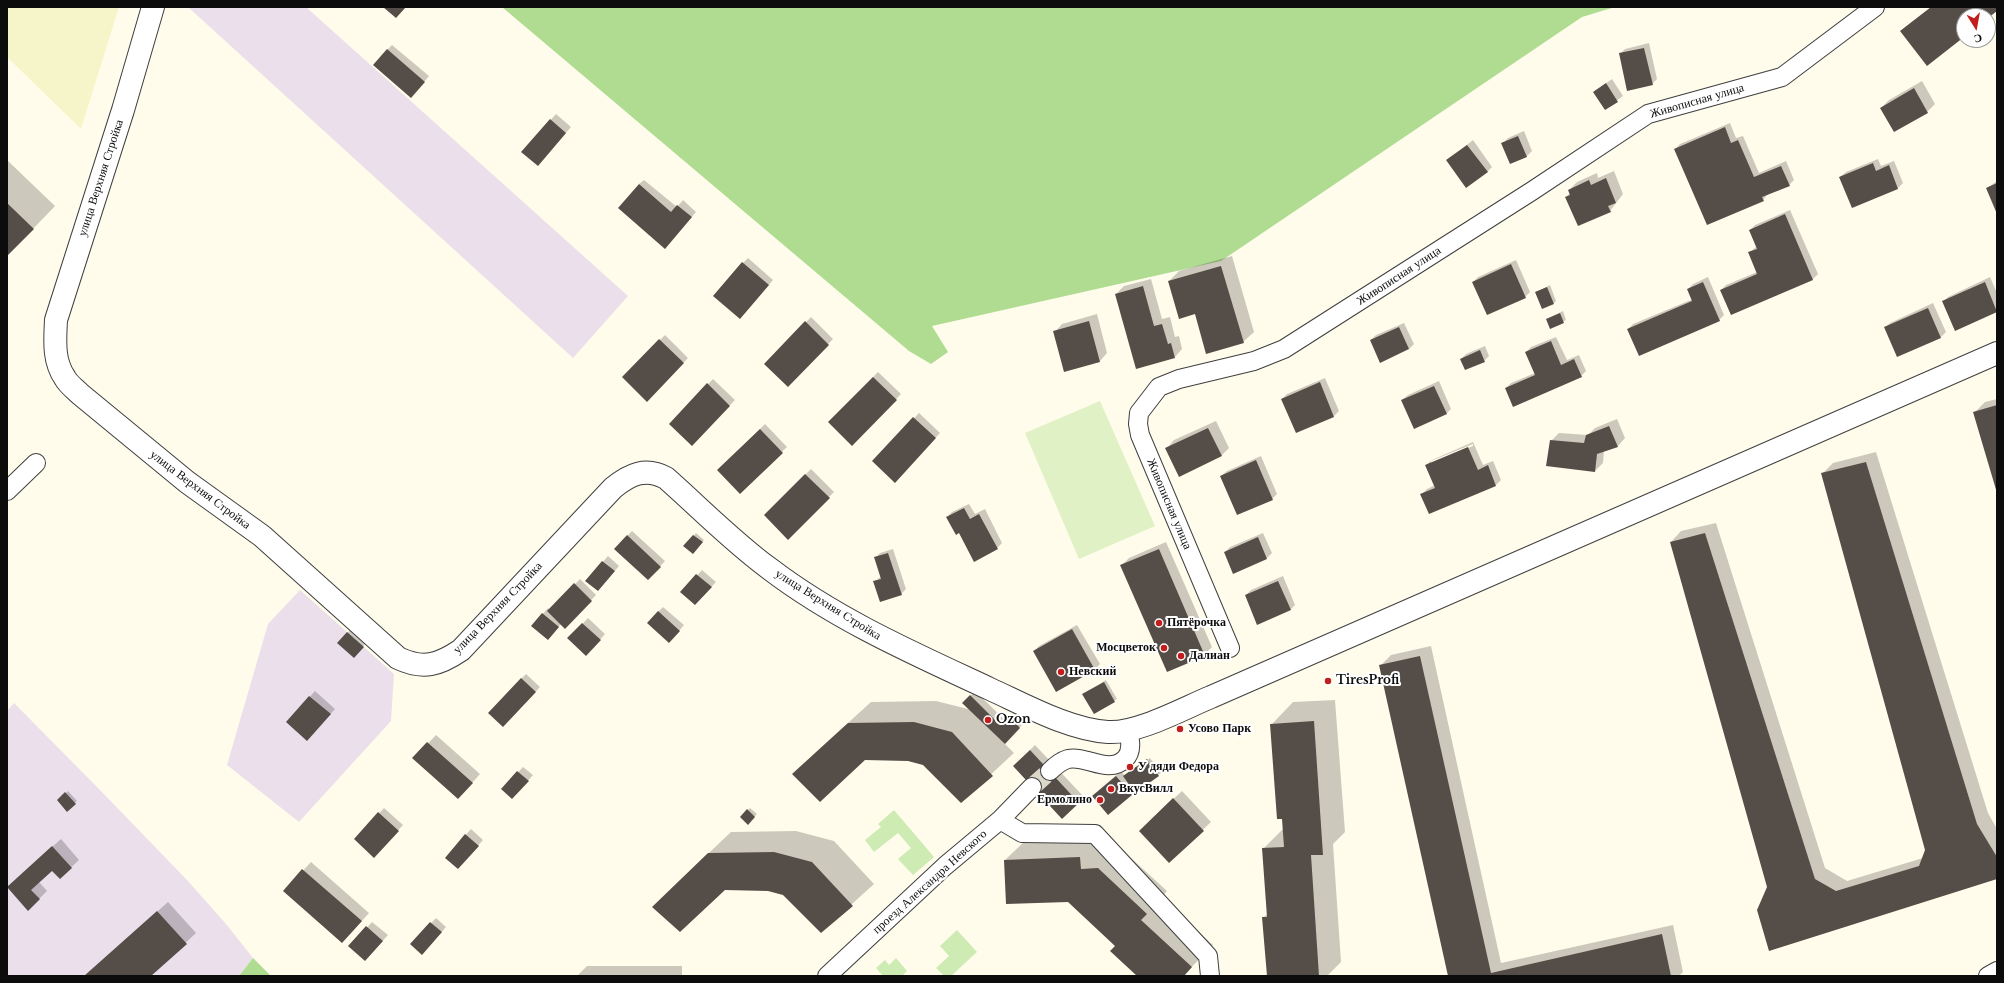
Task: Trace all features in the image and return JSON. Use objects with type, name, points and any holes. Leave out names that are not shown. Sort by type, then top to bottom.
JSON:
[{"type":"street","name":"улица Верхняя Стройка","points":[[153,7],[123,110],[56,320],[55,345],[58,363],[65,378],[80,394],[187,482],[262,536],[398,658],[412,665],[424,666],[448,659],[461,650],[613,488],[634,474],[645,472],[657,473],[666,478],[770,570],[824,605],[884,640],[1060,721],[1107,732],[1128,730],[1211,697],[1997,353]]},
{"type":"street","name":"Живописная улица","points":[[1230,648],[1140,435],[1138,424],[1139,413],[1160,387],[1179,378],[1254,361],[1284,349],[1532,191],[1648,114],[1782,77],[1875,7]]},
{"type":"street","points":[[7,491],[36,463]]},
{"type":"street","points":[[1050,771],[1068,759],[1081,759],[1103,765],[1114,765],[1122,762],[1128,756],[1130,748],[1128,730]]},
{"type":"street","name":"проезд Александра Невского","points":[[827,976],[945,866],[1000,820],[1032,787]]},
{"type":"street","points":[[1000,820],[1022,833],[1095,834],[1208,956],[1210,976]]},
{"type":"street","points":[[1988,976],[1997,972]]},
{"type":"shaded area","points":[[188,7],[306,7],[628,296],[573,358]]},
{"type":"shaded area","points":[[300,590],[394,674],[391,721],[299,822],[227,765],[268,624]]},
{"type":"shaded area","points":[[14,703],[187,880],[226,924],[253,958],[239,976],[7,976],[7,711]]},
{"type":"green space","points":[[7,7],[119,7],[81,129],[7,57]]},
{"type":"green space","points":[[502,7],[1615,7],[1582,17],[1221,261],[932,326],[948,352],[931,364],[909,351]]},
{"type":"green space","points":[[1100,401],[1155,526],[1079,559],[1025,433]]},
{"type":"green space","points":[[894,810],[934,857],[913,875],[898,859],[911,848],[898,833],[874,852],[865,840],[881,827],[878,824]]},
{"type":"green space","points":[[957,930],[977,952],[951,976],[944,976],[936,968],[949,956],[940,946]]},
{"type":"green space","points":[[253,958],[271,976],[239,976]]},
{"type":"green space","points":[[896,958],[907,971],[902,976],[883,976],[876,968],[885,960],[889,965]]},
{"type":"building","points":[[383,7],[406,7],[396,18]]},
{"type":"building","points":[[1931,7],[1997,7],[1996,12],[1996,8],[1956,8],[1956,43],[1927,66],[1900,31]]},
{"type":"building","points":[[1644,48],[1653,85],[1627,91],[1619,53]]},
{"type":"building","points":[[387,49],[425,82],[411,98],[373,65]]},
{"type":"building","points":[[1606,83],[1618,102],[1605,110],[1593,92]]},
{"type":"building","points":[[1914,88],[1928,113],[1894,132],[1880,108]]},
{"type":"building","points":[[550,119],[566,133],[538,166],[521,152]]},
{"type":"building","points":[[1725,127],[1731,143],[1738,140],[1754,177],[1781,166],[1790,186],[1762,197],[1764,201],[1707,225],[1674,149]]},
{"type":"building","points":[[1518,136],[1527,157],[1510,164],[1501,143]]},
{"type":"building","points":[[1467,145],[1488,172],[1466,188],[1446,160]]},
{"type":"building","points":[[1873,163],[1876,171],[1889,165],[1898,189],[1852,208],[1839,177]]},
{"type":"building","points":[[1606,178],[1616,203],[1608,206],[1611,212],[1578,226],[1565,197],[1570,195],[1568,190],[1589,180],[1591,185]]},
{"type":"building","points":[[1997,183],[1997,214],[1986,188]]},
{"type":"building","points":[[639,184],[671,212],[677,205],[692,217],[665,249],[618,208]]},
{"type":"building","points":[[7,203],[34,229],[7,256]]},
{"type":"building","points":[[1785,214],[1813,280],[1731,315],[1720,290],[1757,274],[1748,252],[1757,249],[1749,230]]},
{"type":"building","points":[[742,262],[769,285],[740,319],[713,296]]},
{"type":"building","points":[[1511,264],[1526,298],[1487,315],[1472,282]]},
{"type":"building","points":[[1221,266],[1244,343],[1206,354],[1195,314],[1179,319],[1168,281]]},
{"type":"building","points":[[1703,282],[1720,321],[1639,356],[1627,329],[1692,301],[1687,289]]},
{"type":"building","points":[[1985,282],[1997,312],[1955,331],[1942,301]]},
{"type":"building","points":[[1143,286],[1154,326],[1162,324],[1168,344],[1171,343],[1175,358],[1136,369],[1115,294]]},
{"type":"building","points":[[1547,287],[1554,304],[1542,309],[1535,292]]},
{"type":"building","points":[[1928,308],[1941,338],[1897,357],[1884,327]]},
{"type":"building","points":[[1560,313],[1564,323],[1550,329],[1546,319]]},
{"type":"building","points":[[805,321],[829,345],[788,387],[764,364]]},
{"type":"building","points":[[1089,321],[1100,362],[1064,372],[1053,331]]},
{"type":"building","points":[[1399,327],[1409,349],[1380,363],[1370,340]]},
{"type":"building","points":[[659,339],[684,363],[647,402],[622,377]]},
{"type":"building","points":[[1551,341],[1561,365],[1574,359],[1582,377],[1513,407],[1505,388],[1535,375],[1525,352]]},
{"type":"building","points":[[1480,350],[1485,362],[1465,370],[1460,359]]},
{"type":"building","points":[[873,377],[897,400],[852,446],[828,422]]},
{"type":"building","points":[[1320,382],[1334,417],[1296,433],[1281,399]]},
{"type":"building","points":[[707,383],[730,406],[692,446],[669,424]]},
{"type":"building","points":[[1434,386],[1447,414],[1414,429],[1401,400]]},
{"type":"building","points":[[1997,405],[1997,493],[1973,412]]},
{"type":"building","points":[[913,417],[936,438],[895,483],[872,461]]},
{"type":"building","points":[[1609,426],[1618,447],[1597,454],[1595,472],[1546,466],[1550,440],[1584,443],[1586,435]]},
{"type":"building","points":[[1208,428],[1222,456],[1179,477],[1165,448]]},
{"type":"building","points":[[760,429],[783,453],[740,494],[717,470]]},
{"type":"building","points":[[1468,447],[1478,470],[1488,465],[1496,486],[1429,514],[1420,494],[1435,488],[1425,465]]},
{"type":"building","points":[[1256,460],[1273,500],[1237,515],[1220,476]]},
{"type":"building","points":[[1866,462],[1977,824],[1997,857],[1997,879],[1769,951],[1757,910],[1767,887],[1670,542],[1705,533],[1815,879],[1836,891],[1919,866],[1925,850],[1821,473]]},
{"type":"building","points":[[805,474],[830,498],[788,540],[764,515]]},
{"type":"building","points":[[964,508],[970,519],[979,514],[998,549],[974,562],[959,533],[956,535],[946,517]]},
{"type":"building","points":[[627,535],[661,567],[648,580],[614,549]]},
{"type":"building","points":[[693,535],[703,542],[693,554],[683,546]]},
{"type":"building","points":[[1258,537],[1267,559],[1233,574],[1224,552]]},
{"type":"building","points":[[1159,549],[1205,656],[1167,672],[1120,565]]},
{"type":"building","points":[[888,553],[902,595],[880,602],[873,581],[881,579],[874,557]]},
{"type":"building","points":[[602,561],[615,571],[598,591],[585,581]]},
{"type":"building","points":[[696,574],[712,587],[695,605],[680,592]]},
{"type":"building","points":[[1278,581],[1291,610],[1257,625],[1245,595]]},
{"type":"building","points":[[574,583],[592,601],[565,629],[547,611]]},
{"type":"building","points":[[658,611],[680,631],[669,643],[647,623]]},
{"type":"building","points":[[542,613],[559,627],[548,640],[531,626]]},
{"type":"building","points":[[582,623],[601,640],[586,656],[567,638]]},
{"type":"building","points":[[1072,629],[1095,670],[1056,692],[1033,651]]},
{"type":"building","points":[[347,632],[364,647],[354,658],[337,643]]},
{"type":"building","points":[[1420,656],[1491,973],[1662,934],[1671,976],[1448,976],[1379,665]]},
{"type":"building","points":[[521,678],[536,692],[503,727],[488,713]]},
{"type":"building","points":[[1104,682],[1115,702],[1094,714],[1082,694]]},
{"type":"building","points":[[970,695],[1000,725],[1009,716],[1020,728],[1005,744],[962,703]]},
{"type":"building","points":[[309,696],[331,714],[307,741],[286,722]]},
{"type":"building","points":[[1314,721],[1323,855],[1311,855],[1319,976],[1267,976],[1262,917],[1267,917],[1262,848],[1284,847],[1282,819],[1277,819],[1270,724]]},
{"type":"building","points":[[914,722],[952,732],[993,776],[961,803],[923,765],[908,761],[865,760],[820,802],[792,774],[848,723]]},
{"type":"building","points":[[427,742],[473,783],[458,799],[412,758]]},
{"type":"building","points":[[1030,750],[1079,803],[1062,819],[1013,766]]},
{"type":"building","points":[[1147,759],[1159,776],[1135,793],[1123,776]]},
{"type":"building","points":[[517,771],[529,781],[512,799],[501,789]]},
{"type":"building","points":[[1116,776],[1132,795],[1108,815],[1092,796]]},
{"type":"building","points":[[65,792],[76,804],[67,812],[57,800]]},
{"type":"building","points":[[1173,798],[1204,831],[1169,863],[1139,831]]},
{"type":"building","points":[[747,809],[755,817],[748,825],[740,817]]},
{"type":"building","points":[[378,812],[399,831],[374,858],[354,839]]},
{"type":"building","points":[[465,834],[479,846],[458,869],[445,858]]},
{"type":"building","points":[[52,846],[72,868],[60,879],[52,871],[31,890],[40,899],[28,911],[7,887]]},
{"type":"building","points":[[774,852],[812,862],[853,906],[821,933],[783,895],[768,891],[725,890],[680,932],[652,907],[708,853]]},
{"type":"building","points":[[1080,857],[1081,869],[1098,868],[1147,914],[1141,920],[1192,967],[1184,976],[1137,976],[1110,951],[1115,946],[1068,902],[1006,904],[1004,860]]},
{"type":"building","points":[[302,869],[362,921],[342,943],[283,891]]},
{"type":"building","points":[[157,911],[187,944],[151,976],[84,976]]},
{"type":"building","points":[[430,922],[442,932],[422,955],[410,944]]},
{"type":"building","points":[[366,926],[383,941],[365,961],[348,946]]},
{"type":"tunnel","points":[[1032,787],[1050,771]]},
{"type":"place","name":"Пятёрочка","points":[[1159,623]]},
{"type":"place","name":"Мосцветок","points":[[1164,648]]},
{"type":"place","name":"Далиан","points":[[1181,656]]},
{"type":"place","name":"Невский","points":[[1061,672]]},
{"type":"place","name":"TiresProfi","points":[[1328,681]]},
{"type":"place","name":"Ozon","points":[[988,720]]},
{"type":"place","name":"Усово Парк","points":[[1180,729]]},
{"type":"place","name":"У дяди Федора","points":[[1130,767]]},
{"type":"place","name":"ВкусВилл","points":[[1111,789]]},
{"type":"place","name":"Ермолино","points":[[1100,800]]}]
